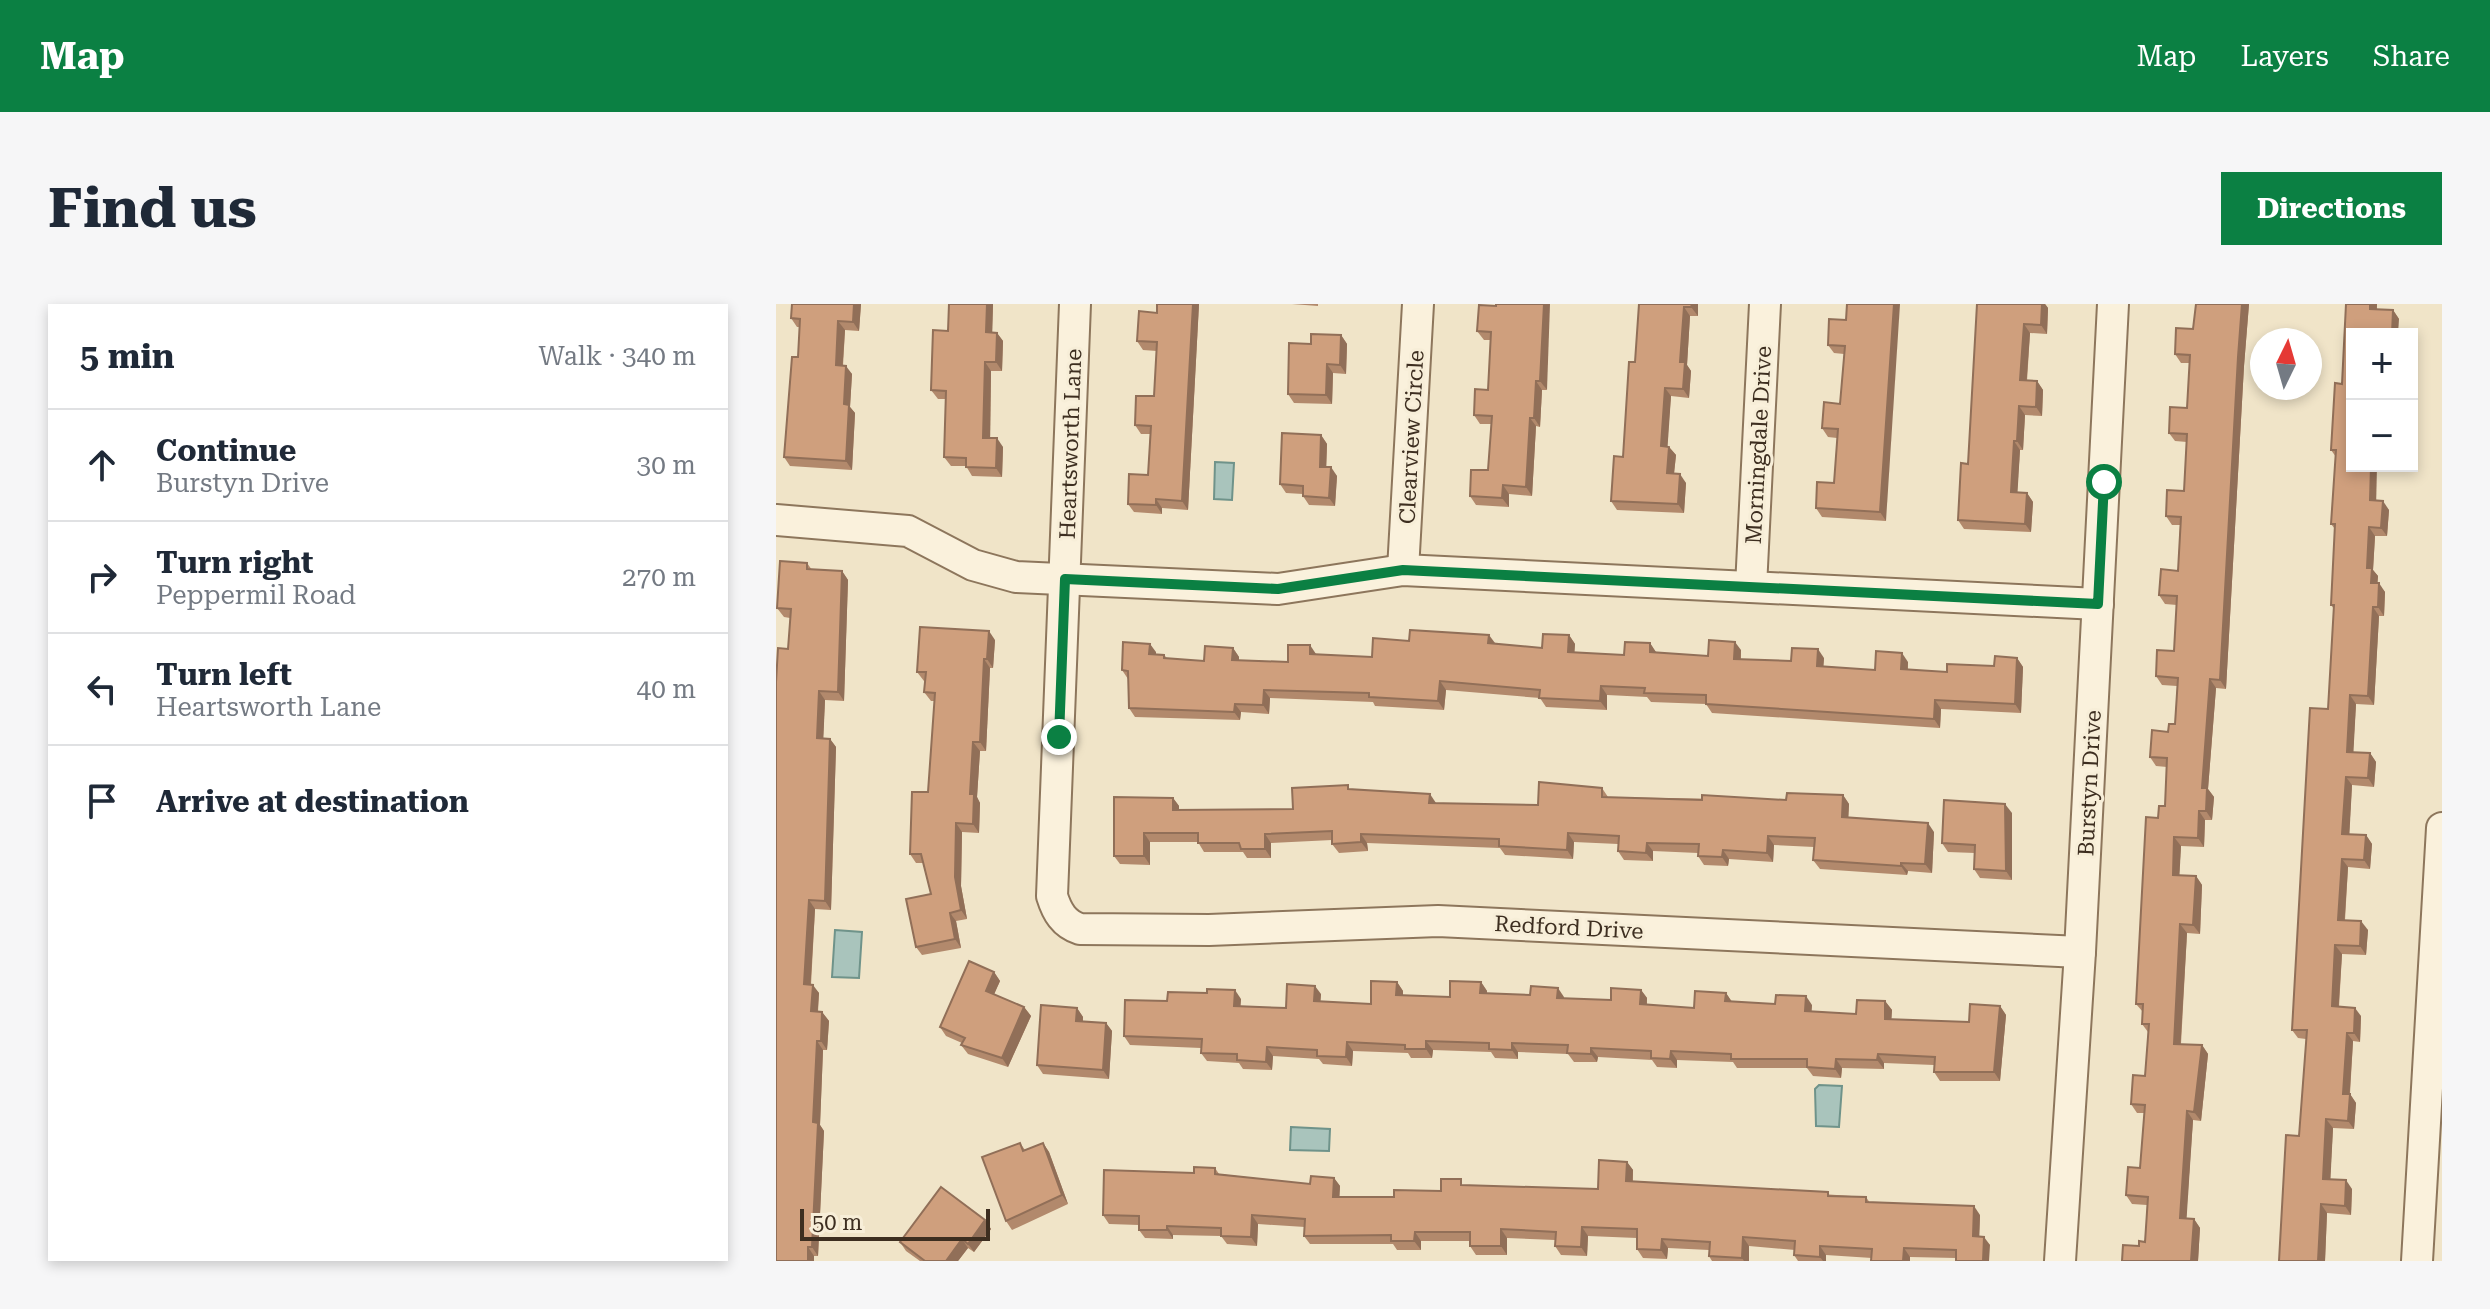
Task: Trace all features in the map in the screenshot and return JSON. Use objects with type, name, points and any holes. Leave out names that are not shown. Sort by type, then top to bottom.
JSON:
[{"type":"street","name":"Heartsworth Lane","points":[[1062,917],[1052,896],[1075,304]]},
{"type":"street","name":"Clearview Circle","points":[[1403,570],[1418,304]]},
{"type":"street","name":"Morningdale Drive","points":[[1751,587],[1765,304]]},
{"type":"street","name":"Burstyn Drive","points":[[2060,1261],[2080,952],[2113,304]]},
{"type":"street","points":[[776,520],[908,531],[1000,575],[1278,589],[1403,570],[2098,604]]},
{"type":"street","points":[[2417,1261],[2442,828]]},
{"type":"street","name":"Redford Drive","points":[[1062,917],[1080,929],[1209,930],[1438,921],[2080,952]]},
{"type":"water","points":[[1215,462],[1234,463],[1232,500],[1214,499]]},
{"type":"water","points":[[835,930],[862,932],[859,978],[832,977]]},
{"type":"water","points":[[1819,1085],[1842,1086],[1839,1127],[1816,1126],[1815,1089]]},
{"type":"water","points":[[1291,1127],[1330,1129],[1329,1151],[1290,1150]]},
{"type":"building","points":[[792,304],[854,304],[853,322],[838,321],[836,365],[846,366],[844,404],[849,405],[846,461],[784,457],[792,357],[798,357],[800,319],[791,318]]},
{"type":"building","points":[[949,304],[987,304],[986,332],[997,333],[996,362],[985,362],[983,438],[997,438],[996,468],[966,467],[966,458],[944,457],[946,391],[931,390],[933,330],[948,331]]},
{"type":"building","points":[[1157,304],[1193,304],[1182,501],[1156,499],[1156,505],[1128,504],[1129,474],[1148,475],[1151,426],[1135,425],[1136,396],[1154,396],[1157,342],[1137,341],[1139,311],[1157,313]]},
{"type":"building","points":[[1544,304],[1540,381],[1536,381],[1534,418],[1530,418],[1526,487],[1503,485],[1502,498],[1470,496],[1471,470],[1488,470],[1492,416],[1474,415],[1475,389],[1488,390],[1491,332],[1477,331],[1479,305]]},
{"type":"building","points":[[1639,304],[1692,304],[1691,307],[1684,307],[1680,362],[1685,362],[1683,389],[1665,388],[1661,446],[1669,447],[1667,473],[1680,474],[1678,504],[1611,501],[1614,456],[1623,457],[1629,362],[1635,362]]},
{"type":"building","points":[[1847,304],[1894,304],[1880,512],[1816,508],[1817,482],[1834,483],[1838,429],[1822,428],[1824,402],[1840,404],[1845,346],[1828,345],[1829,319],[1846,320]]},
{"type":"building","points":[[1977,304],[2042,304],[2041,325],[2024,324],[2020,380],[2037,381],[2036,407],[2019,406],[2017,441],[2014,441],[2011,492],[2027,493],[2025,524],[1958,520],[1961,463],[1968,464]]},
{"type":"building","points":[[2196,304],[2242,304],[2220,680],[2210,679],[2202,788],[2207,788],[2206,811],[2199,811],[2198,838],[2174,837],[2173,875],[2196,876],[2193,925],[2180,924],[2174,1044],[2202,1045],[2194,1112],[2187,1111],[2180,1218],[2194,1219],[2191,1261],[2122,1261],[2123,1245],[2139,1246],[2139,1241],[2145,1242],[2148,1197],[2126,1195],[2128,1167],[2140,1168],[2145,1105],[2131,1104],[2133,1075],[2145,1076],[2149,1024],[2142,1024],[2143,1004],[2136,1004],[2146,817],[2158,818],[2159,806],[2165,806],[2167,758],[2150,757],[2152,730],[2168,732],[2169,724],[2175,724],[2178,678],[2156,676],[2157,650],[2174,651],[2177,596],[2159,595],[2161,569],[2178,571],[2181,517],[2166,516],[2167,490],[2184,491],[2187,434],[2169,433],[2170,407],[2187,408],[2190,355],[2175,354],[2176,328],[2193,329]]},
{"type":"building","points":[[2346,304],[2370,304],[2370,309],[2393,310],[2392,328],[2346,328],[2346,472],[2371,472],[2370,500],[2383,501],[2381,528],[2369,527],[2367,568],[2372,568],[2371,583],[2379,583],[2378,607],[2373,607],[2368,696],[2350,695],[2347,752],[2370,753],[2368,778],[2346,777],[2342,834],[2366,835],[2364,860],[2342,859],[2338,920],[2361,921],[2360,946],[2335,945],[2332,1006],[2355,1008],[2354,1033],[2347,1033],[2343,1094],[2350,1094],[2348,1121],[2326,1119],[2323,1179],[2346,1180],[2345,1206],[2321,1204],[2318,1261],[2279,1261],[2286,1135],[2299,1136],[2307,1030],[2292,1030],[2310,708],[2328,709],[2334,605],[2331,605],[2335,524],[2331,524],[2336,450],[2331,450],[2335,383],[2342,384]]},
{"type":"building","points":[[1311,334],[1341,335],[1340,365],[1327,364],[1326,395],[1288,394],[1289,343],[1311,344]]},
{"type":"building","points":[[1282,433],[1321,435],[1320,467],[1331,467],[1329,498],[1303,496],[1303,486],[1280,484]]},
{"type":"building","points":[[780,561],[807,563],[807,569],[842,571],[838,692],[819,691],[817,738],[830,739],[825,901],[809,900],[804,984],[813,985],[811,1011],[822,1012],[821,1041],[817,1041],[813,1122],[818,1123],[812,1247],[808,1247],[808,1261],[776,1261],[776,682],[778,648],[788,649],[791,609],[777,608]]},
{"type":"building","points":[[920,627],[989,631],[987,659],[984,659],[980,742],[973,742],[970,794],[974,794],[973,824],[956,823],[955,877],[961,910],[950,913],[955,939],[916,947],[906,899],[931,894],[921,854],[910,854],[912,792],[928,792],[935,693],[924,692],[926,672],[917,672]]},
{"type":"building","points":[[1410,630],[1489,635],[1488,643],[1542,648],[1543,634],[1569,635],[1568,652],[1624,655],[1625,642],[1650,643],[1650,652],[1708,656],[1709,640],[1735,642],[1734,659],[1791,661],[1792,648],[1818,649],[1817,666],[1875,670],[1876,651],[1902,653],[1901,669],[1947,672],[1947,664],[1994,666],[1995,656],[2017,658],[2015,704],[1935,700],[1934,719],[1706,704],[1706,695],[1644,693],[1645,688],[1601,686],[1600,701],[1539,698],[1540,690],[1440,681],[1438,701],[1369,697],[1369,693],[1264,690],[1263,705],[1235,704],[1234,712],[1129,708],[1128,671],[1122,670],[1123,642],[1150,644],[1149,654],[1164,655],[1164,658],[1204,661],[1205,646],[1233,648],[1232,660],[1288,662],[1288,645],[1310,645],[1310,654],[1372,657],[1373,638],[1409,641]]},
{"type":"building","points":[[1539,782],[1602,788],[1602,797],[1702,800],[1702,795],[1786,800],[1787,793],[1843,795],[1842,817],[1928,823],[1925,864],[1901,863],[1901,866],[1813,860],[1815,838],[1768,836],[1767,853],[1723,850],[1722,857],[1698,856],[1699,844],[1647,843],[1646,853],[1618,851],[1619,836],[1568,833],[1567,850],[1499,846],[1499,839],[1361,834],[1361,842],[1332,844],[1332,831],[1265,834],[1265,849],[1241,849],[1239,843],[1198,843],[1198,833],[1144,833],[1144,856],[1114,856],[1114,797],[1173,798],[1173,810],[1293,809],[1292,788],[1348,785],[1348,789],[1430,794],[1429,803],[1538,805]]},
{"type":"building","points":[[1944,800],[2005,804],[2006,871],[1974,869],[1975,845],[1942,843]]},
{"type":"building","points":[[969,961],[994,972],[986,991],[1024,1007],[1002,1058],[961,1045],[965,1038],[940,1027]]},
{"type":"building","points":[[1371,981],[1397,982],[1396,995],[1450,997],[1450,981],[1481,982],[1480,993],[1530,995],[1531,986],[1558,988],[1557,998],[1611,1000],[1611,988],[1641,990],[1640,1004],[1694,1008],[1695,991],[1726,993],[1725,1001],[1775,1004],[1776,995],[1806,996],[1805,1011],[1856,1014],[1857,1000],[1885,1001],[1885,1019],[1969,1022],[1970,1004],[2000,1006],[1994,1072],[1934,1072],[1935,1057],[1878,1054],[1877,1060],[1836,1059],[1835,1069],[1807,1067],[1807,1059],[1731,1059],[1731,1054],[1671,1051],[1670,1059],[1651,1058],[1651,1051],[1591,1048],[1591,1054],[1567,1053],[1568,1045],[1512,1043],[1512,1050],[1489,1049],[1489,1043],[1426,1041],[1426,1049],[1347,1042],[1346,1057],[1317,1056],[1317,1050],[1267,1047],[1266,1062],[1237,1060],[1237,1054],[1201,1053],[1202,1039],[1124,1036],[1125,1000],[1167,1001],[1168,992],[1235,990],[1234,1006],[1286,1008],[1287,984],[1315,986],[1314,1001],[1371,1004]]},
{"type":"building","points":[[1041,1005],[1077,1008],[1076,1021],[1106,1023],[1103,1070],[1037,1065]]},
{"type":"building","points":[[1020,1143],[1023,1151],[1043,1143],[1062,1195],[1006,1221],[982,1157]]},
{"type":"building","points":[[1599,1160],[1627,1162],[1626,1181],[1828,1192],[1828,1196],[1866,1197],[1866,1202],[1974,1206],[1973,1236],[1984,1237],[1983,1261],[1956,1261],[1956,1250],[1904,1248],[1903,1261],[1871,1261],[1872,1249],[1820,1246],[1820,1257],[1794,1255],[1795,1241],[1743,1237],[1742,1258],[1709,1256],[1710,1242],[1662,1239],[1661,1250],[1637,1249],[1637,1229],[1582,1227],[1581,1247],[1555,1246],[1556,1232],[1501,1229],[1501,1246],[1470,1246],[1470,1232],[1415,1232],[1414,1241],[1391,1241],[1391,1235],[1304,1236],[1305,1219],[1252,1215],[1251,1237],[1221,1236],[1221,1228],[1167,1226],[1167,1230],[1139,1230],[1139,1216],[1103,1215],[1104,1170],[1194,1173],[1194,1167],[1215,1168],[1215,1174],[1310,1184],[1311,1176],[1334,1178],[1333,1197],[1394,1197],[1394,1190],[1441,1191],[1441,1179],[1461,1179],[1461,1185],[1598,1189]]},
{"type":"building","points":[[941,1187],[985,1220],[968,1244],[962,1239],[946,1261],[925,1261],[900,1242]]},
{"type":"route","points":[[1059,737],[1065,579],[1278,589],[1403,570],[2098,604],[2104,482]]}]
